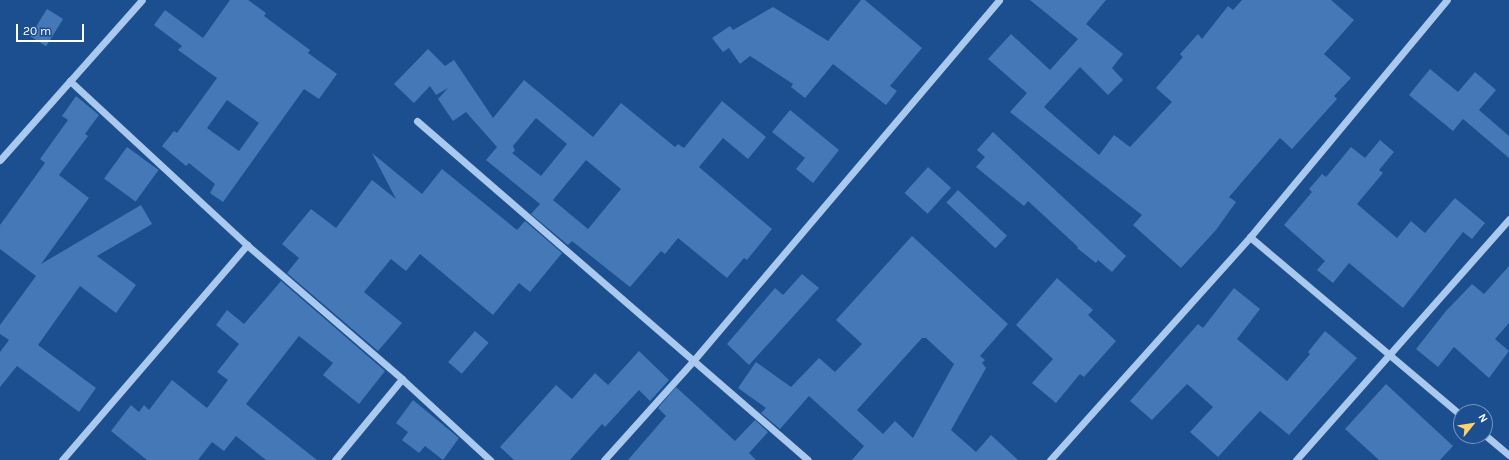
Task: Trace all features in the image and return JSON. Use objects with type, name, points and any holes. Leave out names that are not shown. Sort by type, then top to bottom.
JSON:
[{"type":"street","points":[[0,160],[142,0]]},
{"type":"street","points":[[604,460],[694,361],[999,0]]},
{"type":"street","points":[[1050,460],[1250,237],[1447,0]]},
{"type":"street","points":[[70,81],[247,246],[402,379],[490,460]]},
{"type":"street","points":[[417,121],[808,460]]},
{"type":"street","points":[[1296,460],[1388,354],[1509,219]]},
{"type":"street","points":[[1250,237],[1453,408]]},
{"type":"street","points":[[62,460],[247,246]]},
{"type":"street","points":[[335,460],[402,379]]},
{"type":"street","points":[[1493,442],[1509,455]]},
{"type":"building","points":[[230,0],[248,0],[266,13],[264,16],[310,50],[308,53],[337,74],[319,99],[304,89],[223,202],[210,193],[215,184],[189,163],[186,166],[162,146],[174,131],[177,133],[217,78],[178,50],[182,46],[154,25],[165,10],[203,38]],"holes":[[[227,100],[259,123],[239,151],[207,128]]]},
{"type":"building","points":[[861,0],[865,0],[922,48],[890,86],[897,91],[886,105],[833,64],[805,98],[791,87],[793,84],[750,56],[740,64],[729,48],[723,52],[712,38],[730,26],[733,30],[773,7],[828,41]]},
{"type":"building","points":[[1030,0],[1106,0],[1086,24],[1123,54],[1112,68],[1123,80],[1108,95],[1080,67],[1044,107],[1099,155],[1114,135],[1130,147],[1172,102],[1156,88],[1183,57],[1180,54],[1198,34],[1202,39],[1228,6],[1233,10],[1242,0],[1331,0],[1354,20],[1324,54],[1351,78],[1334,96],[1337,99],[1292,149],[1280,138],[1229,197],[1236,202],[1216,230],[1181,268],[1133,225],[1142,215],[1010,112],[1027,93],[988,59],[1011,34],[1050,70],[1078,39]]},
{"type":"building","points":[[47,9],[63,19],[46,46],[30,36]]},
{"type":"building","points":[[428,49],[445,66],[454,60],[493,118],[524,80],[593,137],[621,103],[675,147],[678,144],[684,148],[722,101],[766,137],[748,159],[723,138],[699,167],[772,229],[747,260],[744,258],[727,278],[678,238],[665,254],[661,251],[630,287],[572,241],[568,245],[531,214],[540,204],[486,160],[497,147],[466,112],[453,121],[438,99],[448,88],[436,95],[430,86],[414,103],[394,84]],"holes":[[[536,118],[567,144],[541,176],[512,153],[515,151],[513,146]],[[586,160],[621,189],[588,229],[553,200]]]},
{"type":"building","points":[[1430,69],[1458,92],[1475,72],[1496,90],[1479,110],[1509,136],[1509,158],[1463,119],[1453,131],[1409,95]]},
{"type":"building","points":[[76,96],[99,115],[85,134],[88,136],[59,175],[89,198],[41,264],[141,205],[152,224],[97,256],[136,285],[116,313],[80,286],[38,345],[96,388],[79,412],[17,366],[0,387],[0,352],[9,340],[0,334],[0,325],[36,276],[0,249],[0,225],[45,163],[40,159],[68,120],[62,116]]},
{"type":"building","points":[[790,110],[839,150],[813,183],[796,169],[805,158],[772,132]]},
{"type":"building","points":[[993,132],[1126,256],[1112,272],[1098,260],[1096,263],[1077,248],[1078,247],[1028,201],[1024,206],[976,167],[985,157],[977,150]]},
{"type":"building","points":[[1380,140],[1394,152],[1379,170],[1383,173],[1357,204],[1397,238],[1411,221],[1425,233],[1455,198],[1485,223],[1472,239],[1463,232],[1403,308],[1349,263],[1333,283],[1317,270],[1325,261],[1284,225],[1312,192],[1309,189],[1322,174],[1326,177],[1351,147],[1365,158]]},
{"type":"building","points":[[127,147],[159,170],[136,201],[104,179]]},
{"type":"building","points":[[372,153],[422,194],[442,169],[517,230],[525,221],[562,253],[530,292],[519,283],[493,315],[420,254],[406,271],[391,259],[364,292],[402,323],[378,351],[287,273],[299,258],[282,244],[311,209],[336,228],[372,180],[396,199]]},
{"type":"building","points":[[928,167],[951,188],[928,214],[905,193]]},
{"type":"building","points":[[958,190],[1007,236],[995,248],[946,202]]},
{"type":"building","points":[[912,236],[1008,324],[980,356],[985,360],[982,363],[986,368],[951,430],[976,452],[991,435],[1018,460],[852,460],[864,446],[809,396],[780,429],[761,413],[766,408],[738,388],[756,362],[791,387],[819,358],[835,372],[862,344],[836,320]],"holes":[[[922,338],[926,338],[954,364],[913,438],[895,421],[883,434],[857,410]]]},
{"type":"building","points":[[1509,266],[1509,323],[1495,339],[1509,351],[1489,378],[1454,347],[1438,367],[1416,349],[1446,311],[1472,284],[1484,294]]},
{"type":"building","points":[[802,274],[819,288],[749,365],[727,344],[775,288],[783,295]]},
{"type":"building","points":[[1057,278],[1093,310],[1088,315],[1116,341],[1084,377],[1080,374],[1056,403],[1032,383],[1053,359],[1016,325]]},
{"type":"building","points":[[281,281],[385,371],[359,404],[323,375],[333,363],[299,336],[246,404],[317,460],[266,460],[236,436],[224,451],[212,442],[198,460],[147,460],[111,431],[131,405],[139,412],[144,405],[149,410],[172,380],[207,408],[228,380],[217,372],[239,344],[216,325],[227,310],[244,324]]},
{"type":"building","points":[[1234,288],[1260,309],[1237,339],[1287,381],[1310,354],[1308,352],[1325,331],[1357,358],[1289,435],[1260,411],[1218,457],[1190,432],[1213,407],[1187,384],[1152,420],[1130,401],[1198,324],[1203,328]]},
{"type":"building","points":[[475,331],[489,343],[462,374],[448,362]]},
{"type":"building","points":[[639,351],[669,380],[650,401],[639,390],[605,427],[602,424],[570,460],[514,460],[500,447],[556,385],[572,399],[595,373],[608,385]]},
{"type":"building","points":[[1386,384],[1453,446],[1440,460],[1379,460],[1345,429]]},
{"type":"building","points":[[676,387],[735,441],[755,420],[768,432],[749,453],[756,460],[628,460],[666,416],[658,408]]},
{"type":"building","points":[[413,400],[459,438],[443,460],[425,446],[419,453],[402,440],[408,432],[396,423]]}]
